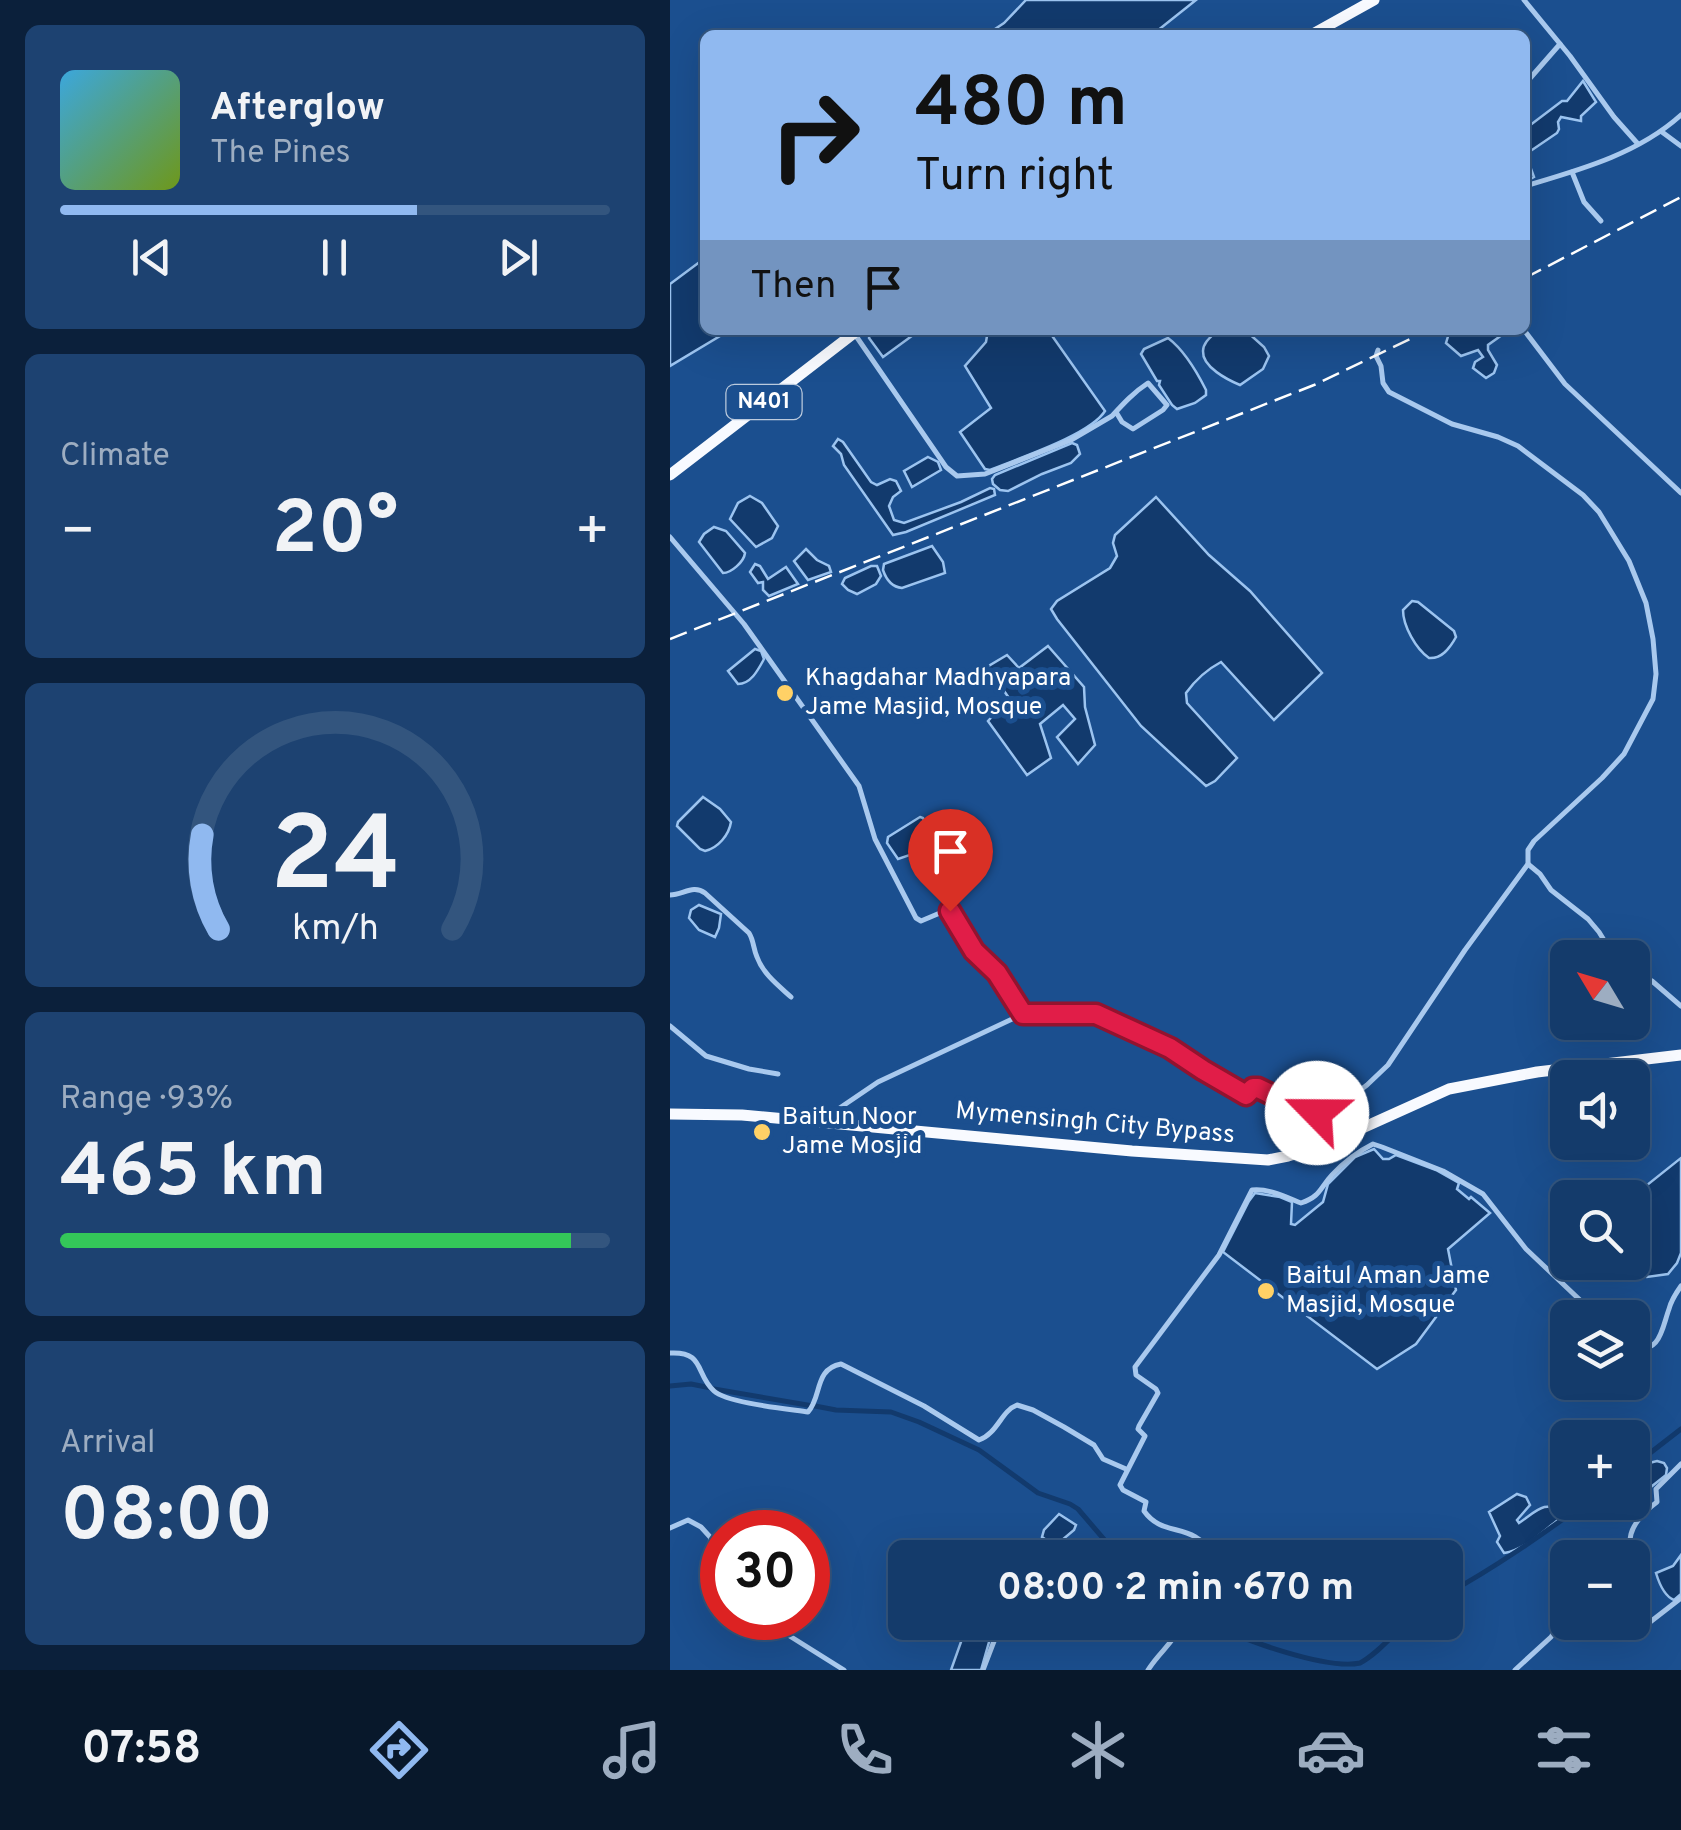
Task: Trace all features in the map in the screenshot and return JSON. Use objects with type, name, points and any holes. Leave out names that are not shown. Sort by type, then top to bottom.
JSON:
[{"type":"highway","points":[[1320,30],[1374,0]]},
{"type":"highway","name":"N401","points":[[670,475],[852,335]]},
{"type":"highway","name":"Mymensingh City Bypass","points":[[670,1114],[742,1115],[1268,1160],[1329,1143],[1449,1089],[1537,1072],[1681,1055]]},
{"type":"street","points":[[1524,0],[1638,144]]},
{"type":"street","points":[[1530,78],[1560,44]]},
{"type":"street","points":[[1530,185],[1589,167],[1662,132],[1681,116]]},
{"type":"street","points":[[1662,132],[1681,146]]},
{"type":"street","points":[[1572,172],[1584,202],[1601,221]]},
{"type":"street","points":[[858,335],[946,467],[957,476],[985,474],[1072,440],[1116,412],[1148,383],[1167,405],[1133,429],[1116,412]]},
{"type":"street","points":[[1528,335],[1565,384],[1681,493]]},
{"type":"street","points":[[1288,1156],[1305,1132],[1388,1065],[1464,950],[1528,864],[1528,850],[1534,841],[1624,754],[1653,699],[1656,674],[1646,603],[1629,561],[1599,512],[1584,495],[1518,446],[1452,424],[1398,398],[1383,383],[1378,350]]},
{"type":"street","points":[[670,538],[744,624],[859,786],[875,839],[916,918],[922,921],[950,911],[974,951],[997,973],[1023,1014]]},
{"type":"street","points":[[1528,864],[1605,940]]},
{"type":"street","points":[[670,895],[692,888],[705,893],[748,932],[762,966],[791,997]]},
{"type":"street","points":[[1650,980],[1681,1006]]},
{"type":"street","points":[[819,1122],[878,1082],[1023,1014],[1096,1014],[1170,1048],[1246,1095],[1258,1088],[1324,1118]]},
{"type":"street","points":[[670,1026],[706,1056],[778,1074]]},
{"type":"street","points":[[1203,1540],[1167,1528],[1146,1515],[1146,1502],[1120,1485],[1145,1436],[1139,1426],[1158,1393],[1136,1375],[1135,1367],[1218,1255],[1248,1194],[1258,1189],[1301,1203],[1312,1199],[1343,1164],[1373,1144],[1443,1170],[1483,1194],[1526,1249],[1580,1300]]},
{"type":"street","points":[[1650,1346],[1660,1338],[1669,1307],[1681,1286]]},
{"type":"street","points":[[670,1352],[691,1355],[718,1395],[808,1412],[813,1408],[822,1377],[829,1368],[840,1364],[924,1406],[979,1440],[996,1430],[1009,1408],[1017,1405],[1064,1427],[1094,1446],[1103,1459],[1126,1469]]},
{"type":"street","points":[[1631,1540],[1634,1526],[1657,1502],[1656,1490],[1681,1464]]},
{"type":"street","points":[[670,1528],[688,1520],[700,1526]]},
{"type":"street","points":[[1650,1622],[1681,1598]]},
{"type":"street","points":[[1515,1670],[1550,1638]]},
{"type":"street","points":[[797,1640],[844,1670]]},
{"type":"street","points":[[983,1670],[995,1640]]},
{"type":"street","points":[[1148,1670],[1175,1640]]},
{"type":"water","points":[[1026,0],[1196,0],[1158,30],[994,30]]},
{"type":"water","points":[[1583,81],[1596,102],[1581,116],[1581,121],[1561,117],[1557,133],[1530,151],[1530,125],[1567,101]]},
{"type":"water","points":[[700,262],[700,335],[722,335],[670,366],[670,284]]},
{"type":"water","points":[[870,335],[913,335],[883,357]]},
{"type":"water","points":[[1052,335],[1105,411],[1070,437],[985,469],[960,432],[991,408],[965,366],[987,336]]},
{"type":"water","points":[[1212,335],[1251,335],[1269,356],[1263,369],[1240,385],[1207,362],[1203,348]]},
{"type":"water","points":[[1448,335],[1502,335],[1488,345],[1497,365],[1494,373],[1486,378],[1473,368],[1483,357],[1478,350],[1461,356],[1446,343]]},
{"type":"water","points":[[1168,338],[1185,355],[1206,390],[1206,395],[1195,403],[1177,409],[1141,354]]},
{"type":"water","points":[[838,439],[871,482],[877,485],[890,479],[896,481],[901,491],[889,506],[894,520],[904,523],[990,488],[995,495],[893,535],[833,446]]},
{"type":"water","points":[[1072,443],[1080,454],[1071,463],[1008,491],[993,484],[995,475]]},
{"type":"water","points":[[928,457],[938,462],[941,470],[912,487],[904,471]]},
{"type":"water","points":[[750,496],[762,503],[778,526],[772,538],[756,547],[730,519],[738,503]]},
{"type":"water","points":[[1156,497],[1209,555],[1250,591],[1322,673],[1274,720],[1221,662],[1198,679],[1186,693],[1187,703],[1237,758],[1206,786],[1141,726],[1051,609],[1057,601],[1110,568],[1117,556],[1115,535]]},
{"type":"water","points":[[714,527],[726,531],[745,553],[740,563],[726,573],[699,542]]},
{"type":"water","points":[[932,546],[945,573],[902,588],[888,579],[884,564]]},
{"type":"water","points":[[806,549],[829,566],[831,572],[808,580],[794,561]]},
{"type":"water","points":[[755,564],[768,579],[786,567],[798,584],[769,596],[763,590],[763,582],[758,583],[750,572]]},
{"type":"water","points":[[877,566],[881,576],[876,584],[857,594],[842,584],[845,578]]},
{"type":"water","points":[[1412,601],[1454,631],[1454,641],[1438,657],[1424,654],[1408,630],[1403,610]]},
{"type":"water","points":[[1048,646],[1084,687],[1095,745],[1078,764],[1057,737],[1075,719],[1063,705],[1040,724],[1051,758],[1027,775],[988,721],[1009,698],[987,667],[1007,655],[1019,668]]},
{"type":"water","points":[[755,649],[761,651],[764,659],[750,679],[738,684],[728,671]]},
{"type":"water","points":[[703,797],[731,822],[722,840],[705,851],[677,826]]},
{"type":"water","points":[[920,817],[934,837],[898,859],[887,843],[888,837]]},
{"type":"water","points":[[699,905],[721,914],[715,937],[699,930],[689,918],[691,910]]},
{"type":"water","points":[[1374,1149],[1383,1159],[1396,1155],[1436,1170],[1459,1183],[1457,1189],[1490,1213],[1448,1249],[1456,1290],[1416,1344],[1377,1369],[1223,1252],[1255,1193],[1292,1202],[1291,1224],[1295,1225],[1323,1202],[1328,1184],[1355,1157]]},
{"type":"water","points":[[1681,1158],[1681,1253],[1668,1274],[1650,1277],[1650,1183]]},
{"type":"water","points":[[1650,1463],[1664,1463],[1667,1468],[1666,1475],[1650,1488]]},
{"type":"water","points":[[1517,1494],[1526,1497],[1530,1505],[1517,1520],[1519,1523],[1546,1507],[1550,1507],[1550,1520],[1558,1520],[1533,1540],[1504,1553],[1489,1512]]},
{"type":"water","points":[[1059,1514],[1076,1525],[1062,1540],[1046,1540],[1042,1537]]},
{"type":"water","points":[[1681,1555],[1681,1594],[1674,1600],[1660,1585],[1656,1573],[1673,1566]]},
{"type":"water","points":[[962,1640],[990,1640],[981,1670],[951,1670]]},
{"type":"waterway","points":[[670,1386],[691,1384],[711,1388]]},
{"type":"waterway","points":[[714,1389],[813,1406]]},
{"type":"waterway","points":[[815,1406],[891,1412],[919,1422],[979,1450],[1038,1493],[1078,1509],[1105,1540]]},
{"type":"waterway","points":[[1650,1453],[1681,1429]]},
{"type":"waterway","points":[[1463,1584],[1562,1520]]},
{"type":"waterway","points":[[1250,1640],[1284,1652],[1345,1664],[1360,1663],[1388,1640]]},
{"type":"railway","points":[[1530,275],[1681,197]]},
{"type":"railway","points":[[670,639],[1314,385],[1419,335]]},
{"type":"place","name":"Khagdahar Madhyapara Jame Masjid, Mosque","points":[[785,693]]},
{"type":"place","name":"Baitun Noor Jame Mosjid","points":[[762,1132]]},
{"type":"place","name":"Baitul Aman Jame Masjid, Mosque","points":[[1266,1291]]},
{"type":"route","points":[[950,911],[974,951],[997,973],[1023,1014],[1096,1014],[1170,1048],[1246,1095],[1258,1088],[1317,1113]]}]
